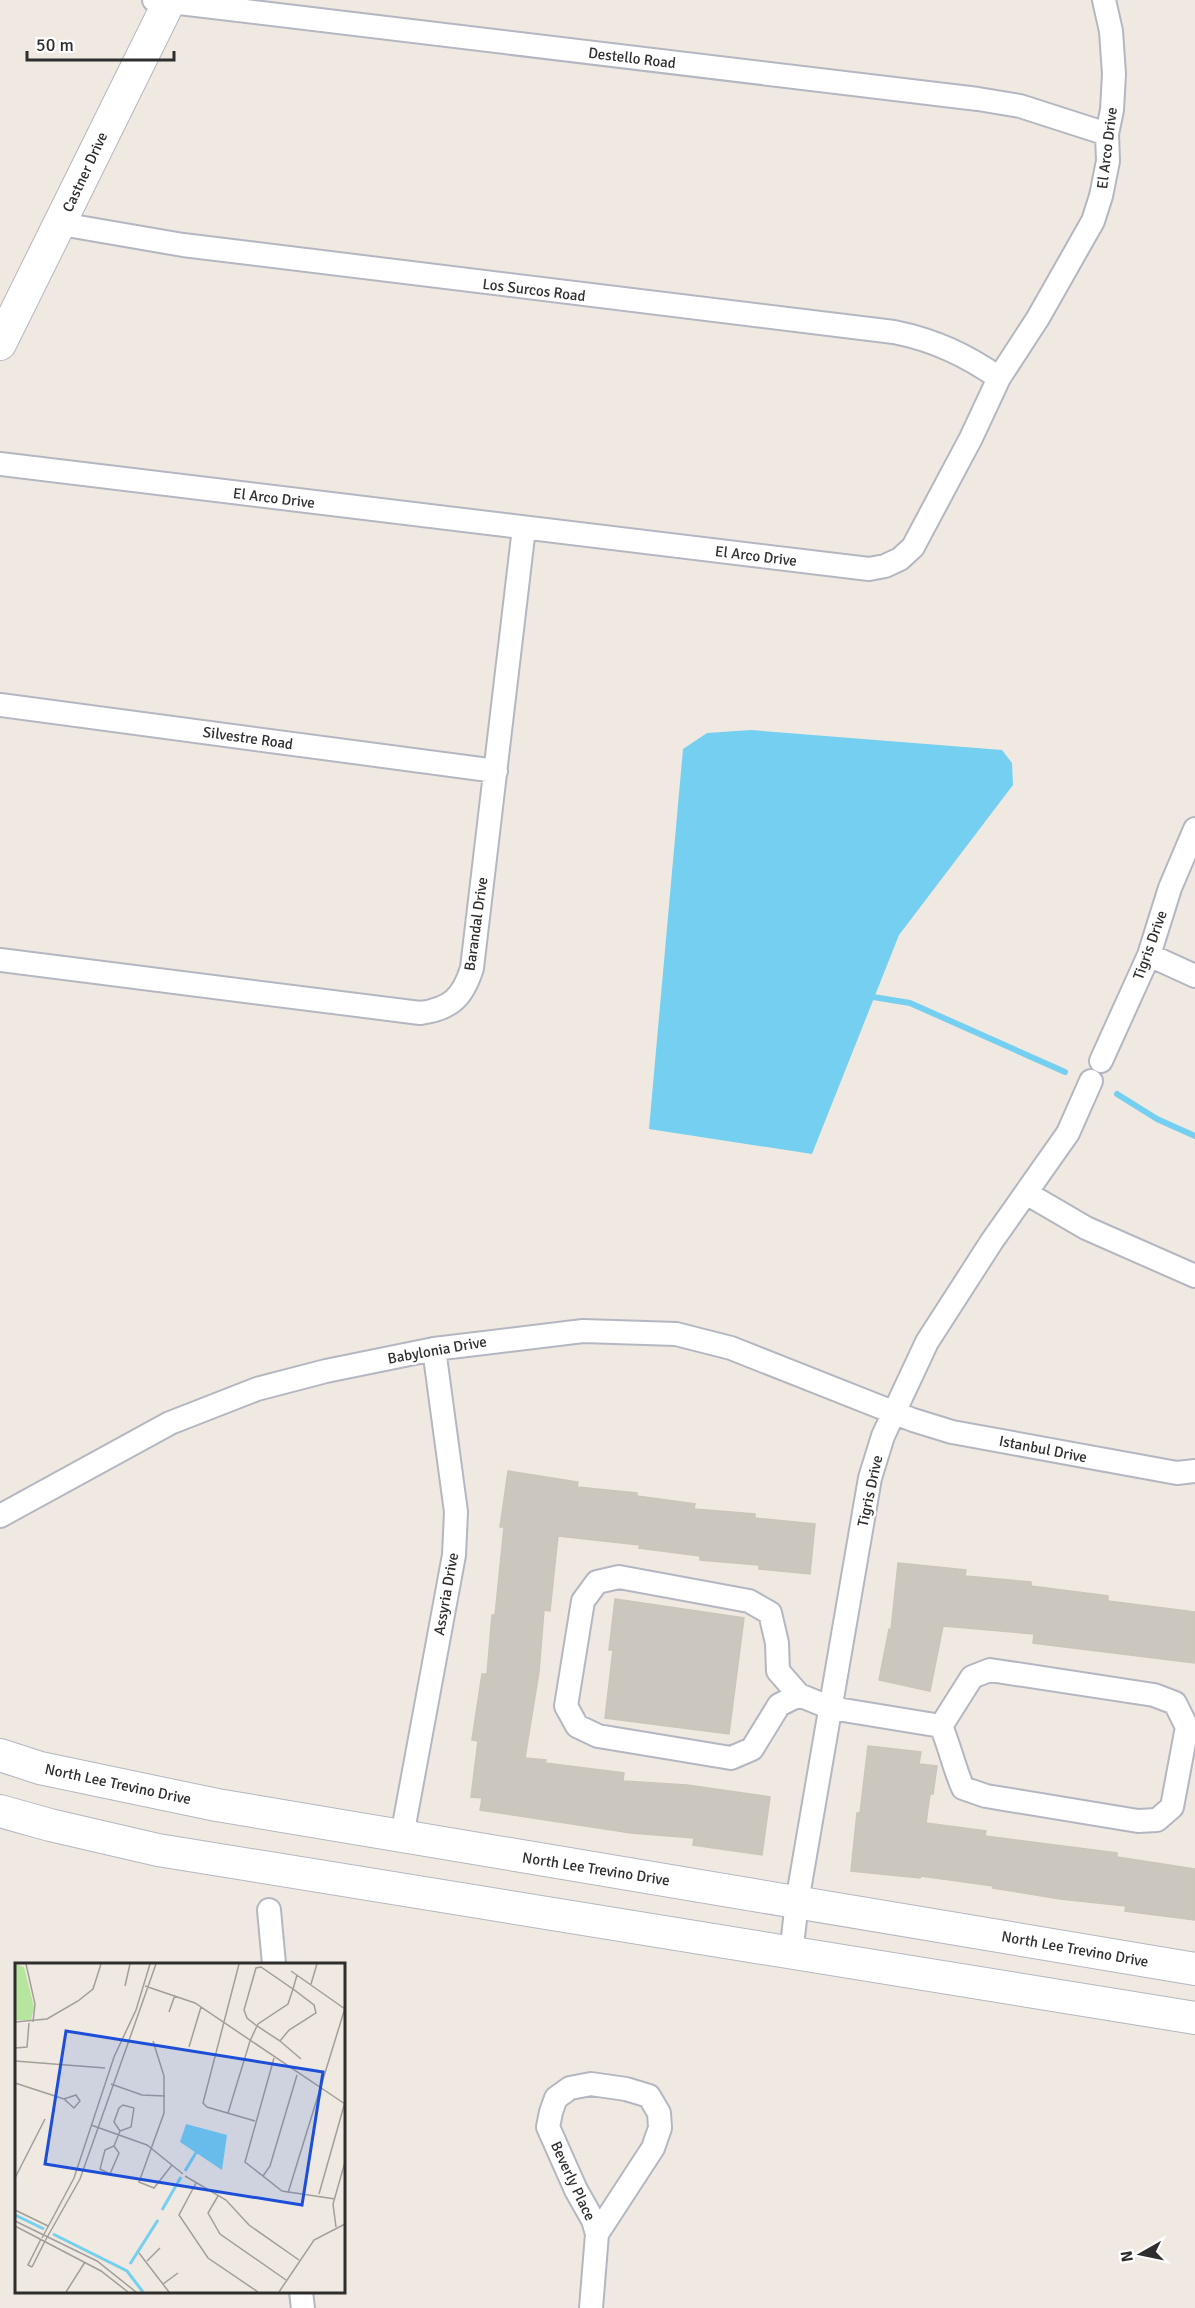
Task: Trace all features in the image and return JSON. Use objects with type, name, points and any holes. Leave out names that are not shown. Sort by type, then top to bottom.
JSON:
[{"type":"main road","name":"Castner Drive","points":[[0,344],[61,224],[164,1]]},
{"type":"main road","name":"North Lee Trevino Drive","points":[[0,1755],[40,1768],[217,1805],[1195,1969]]},
{"type":"main road","points":[[0,1811],[50,1826],[158,1850],[1195,2018]]},
{"type":"street","name":"El Arco Drive","points":[[0,464],[868,569],[885,566],[900,559],[917,540],[975,430],[999,378],[1038,318],[1093,221],[1108,160],[1107,135],[1112,110],[1114,74],[1111,31],[1104,0]]},
{"type":"street","name":"Destello Road","points":[[164,1],[978,99],[1020,106],[1107,135]]},
{"type":"street","name":"Los Surcos Road","points":[[61,224],[183,245],[894,332],[945,346],[973,360],[999,378]]},
{"type":"street","name":"Barandal Drive","points":[[0,960],[420,1013],[436,1011],[451,1004],[467,983],[472,968],[524,528]]},
{"type":"street","name":"Silvestre Road","points":[[0,705],[495,771]]},
{"type":"street","name":"Tigris Drive","points":[[1101,1060],[1149,955],[1170,888],[1195,829]]},
{"type":"street","points":[[1149,955],[1195,976]]},
{"type":"street","name":"Tigris Drive","points":[[791,1954],[797,1902],[870,1478],[883,1436],[927,1342],[1068,1134],[1091,1081]]},
{"type":"street","points":[[1026,1193],[1086,1228],[1195,1276]]},
{"type":"street","name":"Babylonia Drive","points":[[0,1516],[170,1423],[257,1389],[326,1371],[434,1349],[583,1331],[676,1334],[731,1348],[893,1412]]},
{"type":"street","name":"Assyria Drive","points":[[402,1836],[454,1555],[456,1512],[434,1349]]},
{"type":"street","name":"Istanbul Drive","points":[[893,1412],[952,1432],[1177,1473],[1195,1471]]},
{"type":"street","points":[[799,1695],[779,1705],[752,1749],[731,1758],[598,1736],[578,1726],[566,1706],[583,1600],[597,1582],[619,1577],[749,1601],[770,1613],[777,1643],[778,1671],[799,1695],[831,1708],[941,1726]]},
{"type":"street","points":[[990,1670],[1154,1695],[1175,1704],[1187,1726],[1172,1807],[1157,1820],[1138,1821],[986,1796],[963,1788],[941,1726],[972,1677],[990,1670]]},
{"type":"street","points":[[269,1910],[274,1963]]},
{"type":"street","name":"Beverly Place","points":[[591,2308],[597,2234],[593,2220],[576,2190],[548,2127],[556,2098],[570,2088],[591,2084],[626,2089],[649,2096],[658,2114],[660,2128],[653,2148],[597,2234]]},
{"type":"street","points":[[301,2293],[303,2308]]},
{"type":"water","points":[[751,730],[1002,750],[1012,763],[1013,785],[899,935],[812,1154],[649,1129],[683,749],[707,733]]},
{"type":"building","points":[[508,1471],[578,1482],[577,1487],[637,1493],[637,1496],[695,1504],[694,1509],[755,1514],[755,1518],[815,1524],[810,1574],[759,1569],[759,1565],[700,1560],[700,1556],[639,1548],[640,1545],[558,1536],[550,1611],[544,1610],[539,1672],[525,1758],[546,1760],[545,1763],[624,1773],[623,1781],[687,1785],[770,1797],[762,1855],[693,1845],[694,1838],[631,1833],[480,1810],[482,1798],[471,1797],[478,1741],[472,1740],[482,1674],[487,1674],[492,1615],[495,1615],[504,1527],[500,1527]]},
{"type":"building","points":[[898,1563],[966,1570],[965,1576],[1031,1582],[1031,1586],[1108,1596],[1108,1601],[1195,1612],[1195,1663],[1033,1643],[1034,1634],[943,1626],[930,1691],[879,1680],[889,1629],[891,1630]]},
{"type":"building","points":[[615,1599],[744,1618],[729,1734],[605,1718],[613,1650],[609,1650]]},
{"type":"building","points":[[868,1746],[921,1752],[919,1764],[937,1766],[926,1823],[986,1831],[985,1836],[1117,1853],[1117,1857],[1195,1869],[1195,1920],[1125,1911],[1126,1906],[1060,1899],[993,1888],[993,1886],[921,1876],[920,1878],[851,1871],[857,1813],[860,1813]]},
{"type":"waterway","points":[[867,996],[910,1003],[1065,1072]]},
{"type":"waterway","points":[[1117,1094],[1157,1119],[1195,1136]]}]
